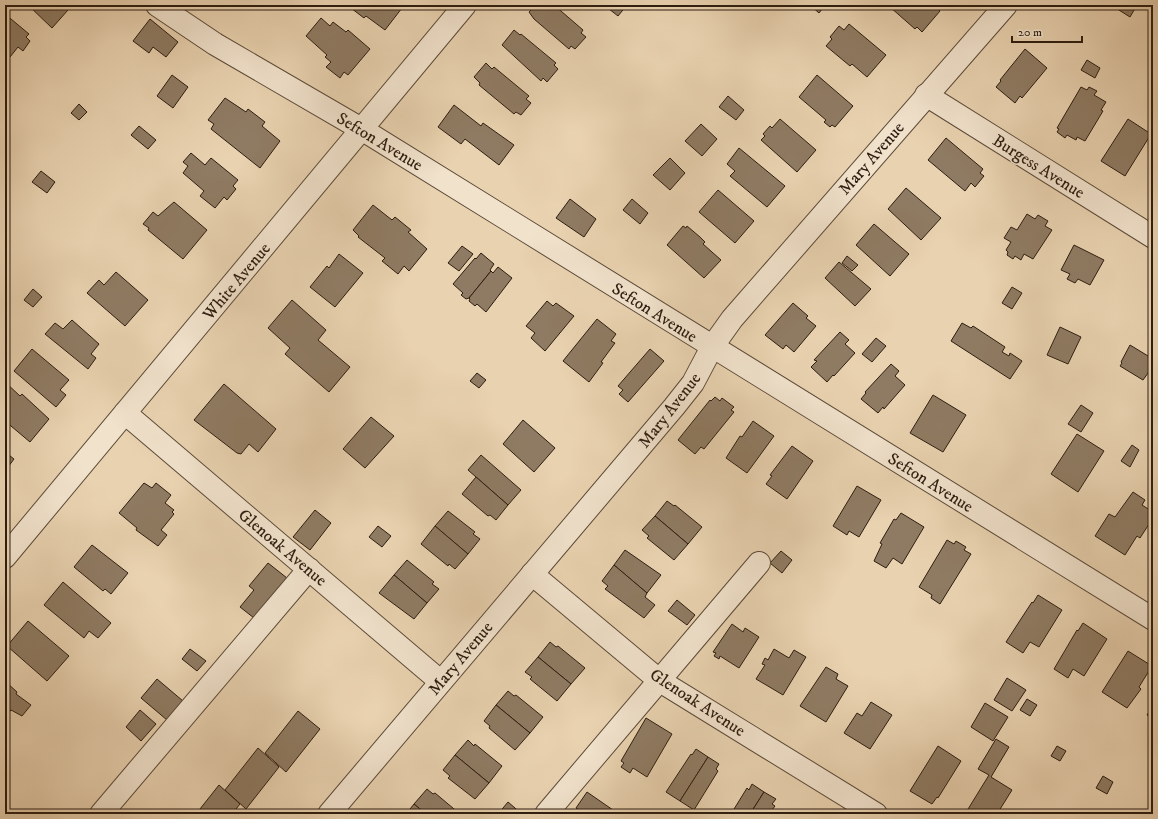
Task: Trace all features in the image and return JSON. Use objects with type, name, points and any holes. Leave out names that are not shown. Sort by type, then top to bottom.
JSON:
[{"type":"street","name":"Sefton Avenue","points":[[157,5],[215,44],[362,130],[1153,619]]},
{"type":"street","name":"White Avenue","points":[[5,557],[465,5]]},
{"type":"street","name":"Mary Avenue","points":[[331,813],[440,681],[674,407],[693,383],[712,347],[732,319],[1006,5]]},
{"type":"street","name":"Burgess Avenue","points":[[926,95],[1153,238]]},
{"type":"street","name":"Glenoak Avenue","points":[[126,413],[440,681]]},
{"type":"street","points":[[546,814],[660,681],[758,563]]},
{"type":"street","points":[[101,814],[309,569]]},
{"type":"street","name":"Glenoak Avenue","points":[[532,574],[660,681],[876,814]]},
{"type":"building","points":[[28,5],[69,5],[66,8],[68,10],[52,28]]},
{"type":"building","points":[[347,5],[398,5],[402,8],[385,30],[366,16],[364,18]]},
{"type":"building","points":[[536,5],[554,5],[583,30],[581,33],[586,37],[575,49],[571,46],[569,49],[534,19],[529,12]]},
{"type":"building","points":[[604,5],[627,5],[618,16]]},
{"type":"building","points":[[810,5],[825,5],[819,13]]},
{"type":"building","points":[[891,5],[933,5],[940,11],[922,32],[917,27],[915,29],[890,7]]},
{"type":"building","points":[[1111,5],[1137,5],[1130,17]]},
{"type":"building","points":[[5,14],[29,34],[26,37],[30,41],[23,51],[18,47],[10,57],[5,53]]},
{"type":"building","points":[[321,18],[330,26],[333,22],[346,32],[348,30],[370,49],[348,75],[344,72],[340,78],[326,67],[331,62],[325,57],[327,55],[306,36]]},
{"type":"building","points":[[150,19],[178,42],[166,57],[153,47],[149,53],[133,41]]},
{"type":"building","points":[[849,24],[886,55],[867,77],[852,64],[850,66],[826,46],[832,39],[830,37],[839,26],[844,30]]},
{"type":"building","points":[[514,30],[556,63],[554,65],[558,69],[547,82],[543,78],[541,81],[502,45]]},
{"type":"building","points":[[1025,49],[1047,68],[1022,98],[1020,96],[1015,103],[996,87]]},
{"type":"building","points":[[1087,60],[1100,68],[1095,78],[1081,70]]},
{"type":"building","points":[[486,63],[492,69],[494,67],[529,96],[526,99],[531,103],[521,115],[516,112],[514,114],[479,85],[480,83],[474,77]]},
{"type":"building","points":[[172,75],[188,87],[173,108],[157,96]]},
{"type":"building","points":[[817,75],[853,106],[835,127],[832,125],[830,127],[824,122],[826,120],[799,97]]},
{"type":"building","points":[[1081,87],[1087,90],[1089,87],[1097,91],[1094,95],[1106,102],[1101,110],[1103,111],[1085,141],[1077,137],[1076,140],[1067,135],[1065,138],[1057,132],[1059,129],[1057,128]]},
{"type":"building","points":[[728,96],[744,110],[736,120],[719,107]]},
{"type":"building","points":[[225,98],[246,112],[248,109],[265,122],[262,126],[280,141],[260,168],[211,129],[214,124],[208,120]]},
{"type":"building","points":[[79,104],[87,112],[79,120],[71,113]]},
{"type":"building","points":[[454,105],[481,126],[483,123],[514,145],[499,165],[465,139],[461,144],[438,127]]},
{"type":"building","points":[[780,119],[816,150],[797,172],[761,140],[765,136],[763,134],[770,126],[772,128]]},
{"type":"building","points":[[1128,119],[1151,134],[1125,176],[1101,161]]},
{"type":"building","points":[[701,124],[717,139],[702,156],[685,141]]},
{"type":"building","points":[[139,126],[156,140],[148,149],[131,135]]},
{"type":"building","points":[[946,138],[983,169],[980,173],[984,176],[975,187],[971,183],[965,191],[928,160]]},
{"type":"building","points":[[739,148],[785,186],[767,207],[730,176],[735,171],[727,164]]},
{"type":"building","points":[[191,153],[205,165],[211,158],[238,180],[233,186],[236,189],[227,200],[224,197],[215,208],[200,196],[204,191],[183,173],[188,166],[183,162]]},
{"type":"building","points":[[670,158],[685,173],[670,190],[653,175]]},
{"type":"building","points":[[41,171],[55,182],[47,193],[32,182]]},
{"type":"building","points":[[906,188],[941,218],[921,240],[888,209]]},
{"type":"building","points":[[718,190],[754,221],[735,243],[699,212]]},
{"type":"building","points":[[570,199],[596,219],[584,237],[556,218]]},
{"type":"building","points":[[632,199],[648,213],[640,224],[623,210]]},
{"type":"building","points":[[174,202],[207,230],[183,259],[148,230],[149,228],[143,224],[153,212],[158,216]]},
{"type":"building","points":[[373,205],[392,220],[395,217],[411,230],[408,232],[427,249],[409,271],[404,266],[398,274],[382,261],[385,258],[358,237],[359,236],[353,230]]},
{"type":"building","points":[[1027,214],[1035,219],[1038,215],[1048,221],[1045,226],[1052,230],[1033,259],[1024,254],[1021,260],[1015,256],[1013,259],[1007,255],[1008,252],[1006,250],[1011,242],[1004,238],[1011,227],[1017,230]]},
{"type":"building","points":[[874,224],[909,254],[890,276],[856,245]]},
{"type":"building","points":[[683,226],[686,228],[687,226],[700,237],[705,242],[703,244],[721,260],[704,278],[667,245]]},
{"type":"building","points":[[1074,245],[1104,260],[1090,285],[1078,279],[1075,283],[1067,279],[1070,274],[1061,270]]},
{"type":"building","points":[[462,246],[473,254],[459,271],[448,263]]},
{"type":"building","points":[[481,253],[494,264],[490,270],[491,271],[469,298],[466,299],[461,295],[463,293],[453,284]]},
{"type":"building","points":[[339,254],[363,273],[335,307],[310,287],[327,266],[329,268]]},
{"type":"building","points":[[847,256],[858,265],[852,271],[842,263]]},
{"type":"building","points":[[839,262],[871,289],[855,306],[825,278]]},
{"type":"building","points":[[498,267],[512,278],[486,312],[477,304],[475,306],[469,301],[469,298],[491,271],[493,273]]},
{"type":"building","points":[[116,272],[148,300],[125,326],[87,293],[99,280],[104,285]]},
{"type":"building","points":[[1012,287],[1022,293],[1012,309],[1002,303]]},
{"type":"building","points":[[33,289],[42,297],[33,307],[24,300]]},
{"type":"building","points":[[292,300],[326,330],[318,340],[350,367],[329,392],[285,354],[290,348],[268,328]]},
{"type":"building","points":[[547,301],[553,306],[556,303],[574,316],[545,351],[531,338],[535,333],[526,326]]},
{"type":"building","points":[[793,303],[808,316],[806,318],[816,326],[794,352],[786,345],[783,349],[765,335]]},
{"type":"building","points":[[597,319],[616,334],[611,341],[615,343],[589,382],[563,361]]},
{"type":"building","points":[[72,320],[99,344],[91,354],[96,358],[88,369],[45,334],[55,323],[63,329]]},
{"type":"building","points":[[962,323],[971,328],[973,326],[1005,347],[1002,352],[1009,356],[1010,353],[1022,361],[1010,379],[951,341]]},
{"type":"building","points":[[1060,327],[1081,337],[1068,364],[1047,355]]},
{"type":"building","points":[[840,332],[849,340],[845,344],[855,353],[827,382],[811,367],[817,361],[814,360]]},
{"type":"building","points":[[876,338],[886,346],[872,362],[862,354]]},
{"type":"building","points":[[1130,345],[1153,359],[1153,366],[1143,380],[1120,366]]},
{"type":"building","points":[[32,349],[69,380],[60,390],[66,395],[56,407],[14,371]]},
{"type":"building","points":[[650,349],[664,361],[628,402],[619,394],[623,390],[618,386]]},
{"type":"building","points":[[891,364],[899,371],[895,376],[905,385],[884,409],[883,407],[878,413],[861,399],[866,393],[865,392]]},
{"type":"building","points":[[477,373],[486,380],[479,388],[470,381]]},
{"type":"building","points":[[5,382],[20,396],[22,394],[49,419],[30,442],[5,421]]},
{"type":"building","points":[[224,384],[276,429],[258,452],[249,444],[241,454],[237,453],[194,420]]},
{"type":"building","points":[[933,395],[966,415],[943,452],[910,433]]},
{"type":"building","points":[[715,397],[720,401],[722,398],[734,407],[731,410],[734,412],[704,449],[701,447],[695,454],[678,440],[710,400],[711,401]]},
{"type":"building","points":[[1081,405],[1093,413],[1081,432],[1068,424]]},
{"type":"building","points":[[371,417],[394,436],[365,468],[343,449]]},
{"type":"building","points":[[523,420],[555,448],[534,472],[503,444]]},
{"type":"building","points":[[753,421],[774,436],[747,473],[726,458],[740,436],[742,437]]},
{"type":"building","points":[[1077,434],[1104,451],[1078,492],[1051,474]]},
{"type":"building","points":[[1132,445],[1139,450],[1130,467],[1121,461]]},
{"type":"building","points":[[792,446],[813,461],[787,499],[766,484],[772,476],[770,475]]},
{"type":"building","points":[[5,452],[14,459],[5,471]]},
{"type":"building","points":[[481,455],[521,490],[508,505],[468,470]]},
{"type":"building","points":[[476,477],[508,505],[496,520],[490,515],[488,516],[462,494]]},
{"type":"building","points":[[144,483],[152,488],[156,483],[171,495],[165,503],[174,510],[172,512],[174,514],[161,530],[167,535],[158,546],[136,530],[137,528],[119,513]]},
{"type":"building","points":[[857,486],[881,500],[859,537],[849,531],[847,535],[833,526]]},
{"type":"building","points":[[1133,492],[1145,500],[1142,505],[1153,512],[1153,518],[1140,538],[1137,536],[1125,555],[1095,536],[1109,514],[1115,517]]},
{"type":"building","points":[[667,501],[674,506],[675,505],[702,527],[688,544],[655,516]]},
{"type":"building","points":[[315,510],[331,523],[310,550],[293,537]]},
{"type":"building","points":[[448,511],[475,532],[473,534],[480,539],[468,554],[435,526]]},
{"type":"building","points":[[901,513],[924,527],[902,564],[893,558],[886,568],[874,561],[882,544],[880,543],[894,519],[896,520]]},
{"type":"building","points":[[655,516],[688,544],[674,560],[647,538],[649,536],[642,530]]},
{"type":"building","points":[[378,526],[391,536],[382,547],[369,537]]},
{"type":"building","points":[[435,526],[468,554],[455,569],[449,564],[448,566],[421,544]]},
{"type":"building","points":[[947,540],[954,544],[956,541],[966,547],[964,550],[971,554],[940,604],[931,598],[932,595],[919,587]]},
{"type":"building","points":[[92,545],[128,573],[111,594],[105,589],[103,591],[74,567]]},
{"type":"building","points":[[625,550],[661,575],[647,593],[614,565]]},
{"type":"building","points":[[781,551],[792,560],[782,573],[770,563]]},
{"type":"building","points":[[407,560],[434,582],[432,584],[439,589],[427,603],[394,575]]},
{"type":"building","points":[[268,563],[287,578],[254,618],[240,607],[254,590],[249,586]]},
{"type":"building","points":[[614,565],[647,593],[645,597],[655,605],[644,618],[605,589],[608,586],[602,581]]},
{"type":"building","points":[[394,575],[427,603],[414,619],[379,593]]},
{"type":"building","points":[[63,582],[111,623],[98,638],[89,631],[84,638],[44,605]]},
{"type":"building","points":[[1038,595],[1062,610],[1039,647],[1030,642],[1023,653],[1006,642]]},
{"type":"building","points":[[677,600],[695,615],[687,625],[668,611]]},
{"type":"building","points":[[28,621],[69,656],[47,681],[7,646]]},
{"type":"building","points":[[1083,623],[1107,639],[1084,676],[1073,669],[1068,678],[1054,669],[1077,630],[1078,631]]},
{"type":"building","points":[[732,624],[743,632],[745,628],[759,637],[739,668],[720,656],[719,659],[714,656],[716,653],[713,652]]},
{"type":"building","points":[[550,642],[556,647],[558,646],[585,668],[571,684],[538,657]]},
{"type":"building","points":[[190,649],[206,661],[197,671],[182,659]]},
{"type":"building","points":[[774,649],[789,658],[794,650],[806,657],[783,695],[756,679],[765,665],[762,664],[765,658],[768,660]]},
{"type":"building","points":[[1128,651],[1152,666],[1139,687],[1141,689],[1127,708],[1102,692]]},
{"type":"building","points":[[538,657],[571,684],[557,701],[530,679],[532,677],[525,672]]},
{"type":"building","points":[[826,667],[838,674],[836,679],[848,686],[826,722],[800,706]]},
{"type":"building","points":[[1007,678],[1026,690],[1012,711],[994,700]]},
{"type":"building","points":[[157,679],[183,701],[167,720],[141,698]]},
{"type":"building","points":[[6,682],[17,692],[16,694],[31,705],[22,716],[11,710],[5,717]]},
{"type":"building","points":[[508,691],[514,696],[516,695],[543,717],[530,733],[496,705]]},
{"type":"building","points":[[1027,699],[1037,705],[1030,716],[1020,710]]},
{"type":"building","points":[[871,702],[892,715],[870,749],[844,733],[857,713],[862,716]]},
{"type":"building","points":[[985,703],[1008,717],[993,741],[971,727]]},
{"type":"building","points":[[496,705],[530,733],[515,750],[489,728],[490,726],[484,721]]},
{"type":"building","points":[[1153,706],[1153,719],[1147,715]]},
{"type":"building","points":[[140,710],[156,724],[141,741],[126,727]]},
{"type":"building","points":[[298,711],[320,729],[286,772],[265,753]]},
{"type":"building","points":[[646,718],[672,734],[647,777],[633,768],[630,773],[621,767],[624,763],[621,761]]},
{"type":"building","points":[[996,739],[1009,747],[991,777],[1012,790],[997,814],[965,814],[989,775],[978,769]]},
{"type":"building","points":[[468,740],[502,766],[489,783],[455,755]]},
{"type":"building","points":[[938,746],[961,761],[938,798],[937,797],[932,804],[910,791]]},
{"type":"building","points":[[1057,746],[1066,751],[1060,761],[1051,756]]},
{"type":"building","points":[[258,748],[279,767],[246,809],[225,790]]},
{"type":"building","points":[[696,749],[708,757],[680,801],[666,792],[691,754],[692,755]]},
{"type":"building","points":[[455,755],[489,783],[475,799],[448,778],[450,776],[443,770]]},
{"type":"building","points":[[708,757],[719,764],[716,769],[718,771],[694,810],[680,801]]},
{"type":"building","points":[[1103,776],[1113,782],[1107,794],[1096,788]]},
{"type":"building","points":[[752,784],[764,792],[750,814],[731,814],[747,788],[749,790]]},
{"type":"building","points":[[219,785],[240,804],[232,814],[196,814]]},
{"type":"building","points":[[427,789],[433,794],[435,793],[460,814],[426,814],[414,804]]},
{"type":"building","points":[[587,792],[613,810],[611,814],[585,814],[576,808]]},
{"type":"building","points":[[764,792],[776,799],[772,804],[775,806],[769,814],[750,814]]},
{"type":"building","points":[[508,802],[522,814],[498,814]]},
{"type":"building","points":[[414,804],[426,814],[406,814]]}]
